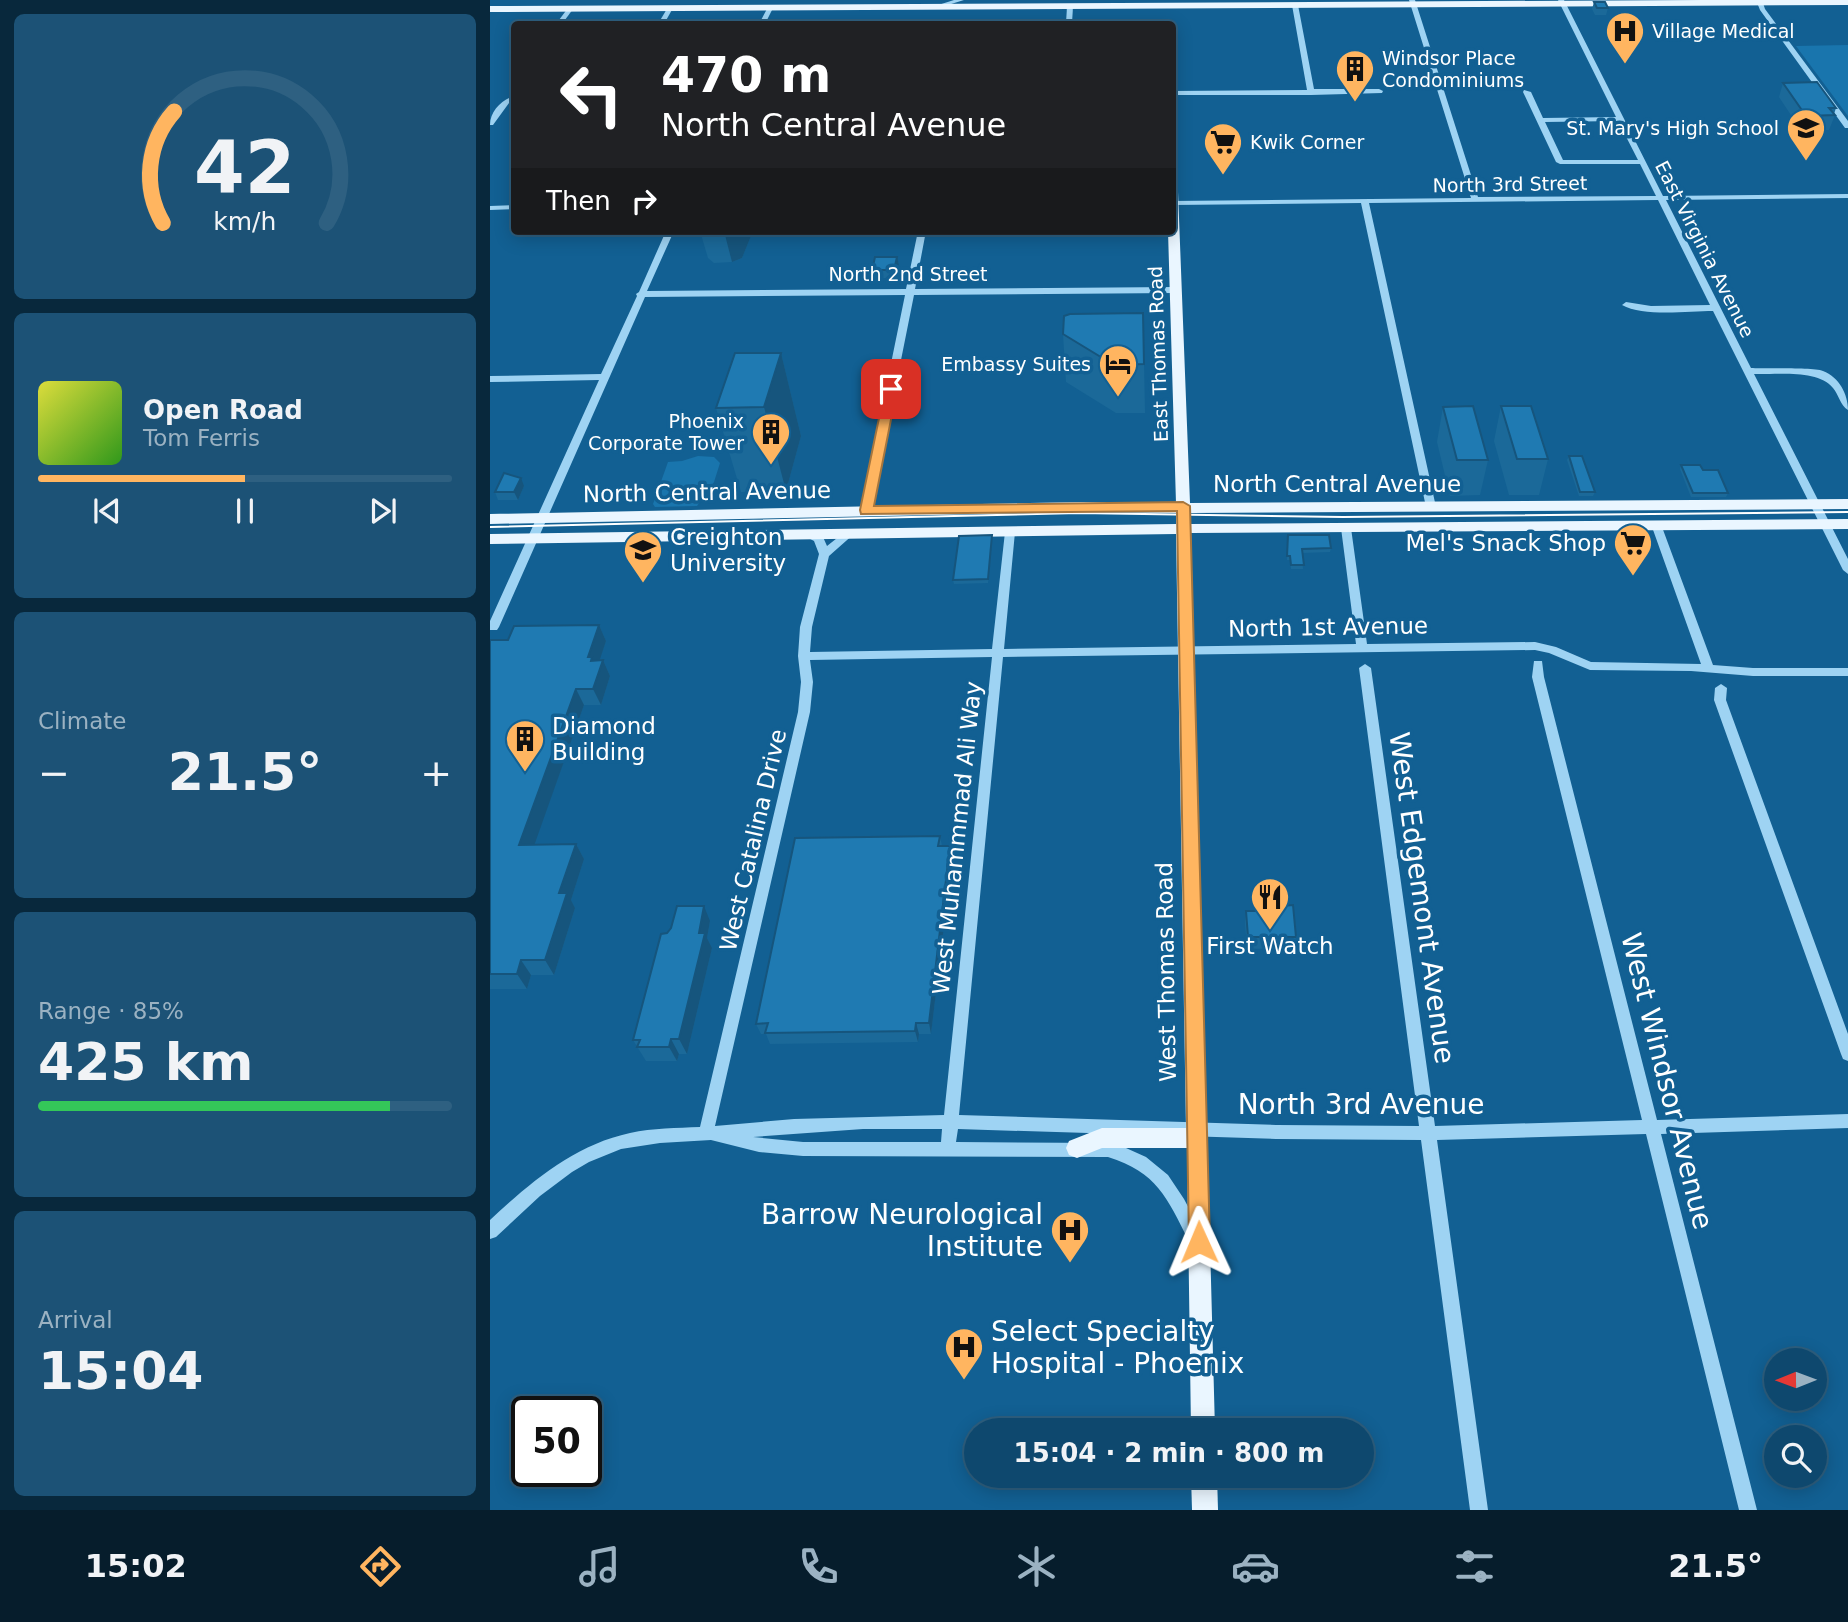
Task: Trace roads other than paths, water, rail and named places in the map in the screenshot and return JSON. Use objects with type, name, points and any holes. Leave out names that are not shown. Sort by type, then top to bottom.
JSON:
[{"type":"main road","points":[[490,9],[934,7],[969,3],[1168,7],[1413,2],[1848,2]]},
{"type":"main road","name":"East Thomas Road","points":[[1174,235],[1184,517]]},
{"type":"main road","name":"North Central Avenue","points":[[490,519],[866,510],[1184,517],[1346,528],[1657,527],[1820,514],[1848,504]]},
{"type":"main road","name":"North Central Avenue","points":[[490,539],[1010,532],[1298,509],[1431,507],[1820,514],[1848,524]]},
{"type":"main road","points":[[765,535],[783,529],[837,527],[866,510]]},
{"type":"main road","name":"West Thomas Road","points":[[1184,517],[1203,1418]]},
{"type":"main road","points":[[1076,1148],[1102,1138],[1198,1133]]},
{"type":"main road","points":[[1204,1488],[1205,1510]]},
{"type":"street","points":[[1760,1],[1762,9],[1848,126]]},
{"type":"street","points":[[1413,2],[1475,200]]},
{"type":"street","name":"East Virginia Avenue","points":[[1561,2],[1848,569]]},
{"type":"street","points":[[1295,5],[1311,93]]},
{"type":"street","points":[[1069,21],[1070,6]]},
{"type":"street","points":[[663,21],[670,8]]},
{"type":"street","points":[[763,21],[769,8]]},
{"type":"street","points":[[561,21],[570,9]]},
{"type":"street","points":[[1176,93],[1379,91]]},
{"type":"street","points":[[1527,92],[1560,162],[1641,162]]},
{"type":"street","points":[[490,123],[511,99]]},
{"type":"street","points":[[1541,120],[1619,119]]},
{"type":"street","name":"North 3rd Street","points":[[1176,202],[1847,198]]},
{"type":"street","points":[[1364,201],[1431,507]]},
{"type":"street","points":[[490,208],[511,208]]},
{"type":"street","points":[[493,627],[668,235]]},
{"type":"street","points":[[866,510],[921,235]]},
{"type":"street","name":"North 2nd Street","points":[[640,294],[1175,290]]},
{"type":"street","points":[[1626,305],[1651,309],[1716,308]]},
{"type":"street","points":[[1748,371],[1820,373],[1836,385],[1848,407]]},
{"type":"street","points":[[490,379],[603,377]]},
{"type":"street","points":[[1657,527],[1708,667]]},
{"type":"street","points":[[1346,528],[1362,648]]},
{"type":"street","name":"West Muhammmad Ali Way","points":[[948,1148],[1010,532]]},
{"type":"street","points":[[804,533],[819,538],[824,554],[850,533]]},
{"type":"street","name":"West Catalina Drive","points":[[706,1134],[804,712],[807,682],[804,656],[806,627],[824,554]]},
{"type":"street","name":"North 1st Avenue","points":[[804,656],[998,651],[1535,646],[1590,666],[1708,667],[1753,672],[1848,672]]},
{"type":"street","name":"West Windsor Avenue","points":[[1538,664],[1538,677],[1748,1510]]},
{"type":"street","name":"West Edgemont Avenue","points":[[1365,668],[1479,1510]]},
{"type":"street","points":[[1720,688],[1720,700],[1848,1054]]},
{"type":"street","name":"North 3rd Avenue","points":[[490,1231],[534,1189],[568,1165],[596,1150],[624,1141],[657,1136],[815,1124],[951,1120],[1198,1133],[1427,1132],[1848,1121]]},
{"type":"street","name":"North 3rd Avenue","points":[[706,1134],[759,1145],[803,1149],[1076,1148],[1131,1155],[1146,1163],[1168,1188],[1199,1242]]},
{"type":"tram line","points":[[490,527],[1079,513],[1343,517],[1848,512]]},
{"type":"place","name":"Village Medical","points":[[1625,65]]},
{"type":"place","name":"Windsor Place Condominiums","points":[[1355,103]]},
{"type":"place","name":"St. Mary's High School","points":[[1806,162]]},
{"type":"place","name":"Kwik Corner","points":[[1223,176]]},
{"type":"place","name":"Embassy Suites","points":[[1118,398]]},
{"type":"place","name":"Phoenix Corporate Tower","points":[[771,466]]},
{"type":"place","name":"Mel's Snack Shop","points":[[1633,577]]},
{"type":"place","name":"Creighton University","points":[[643,584]]},
{"type":"place","name":"Diamond Building","points":[[525,773]]},
{"type":"place","name":"First Watch","points":[[1270,931]]},
{"type":"place","name":"Barrow Neurological Institute","points":[[1070,1264]]},
{"type":"place","name":"Select Specialty Hospital - Phoenix","points":[[964,1381]]}]
